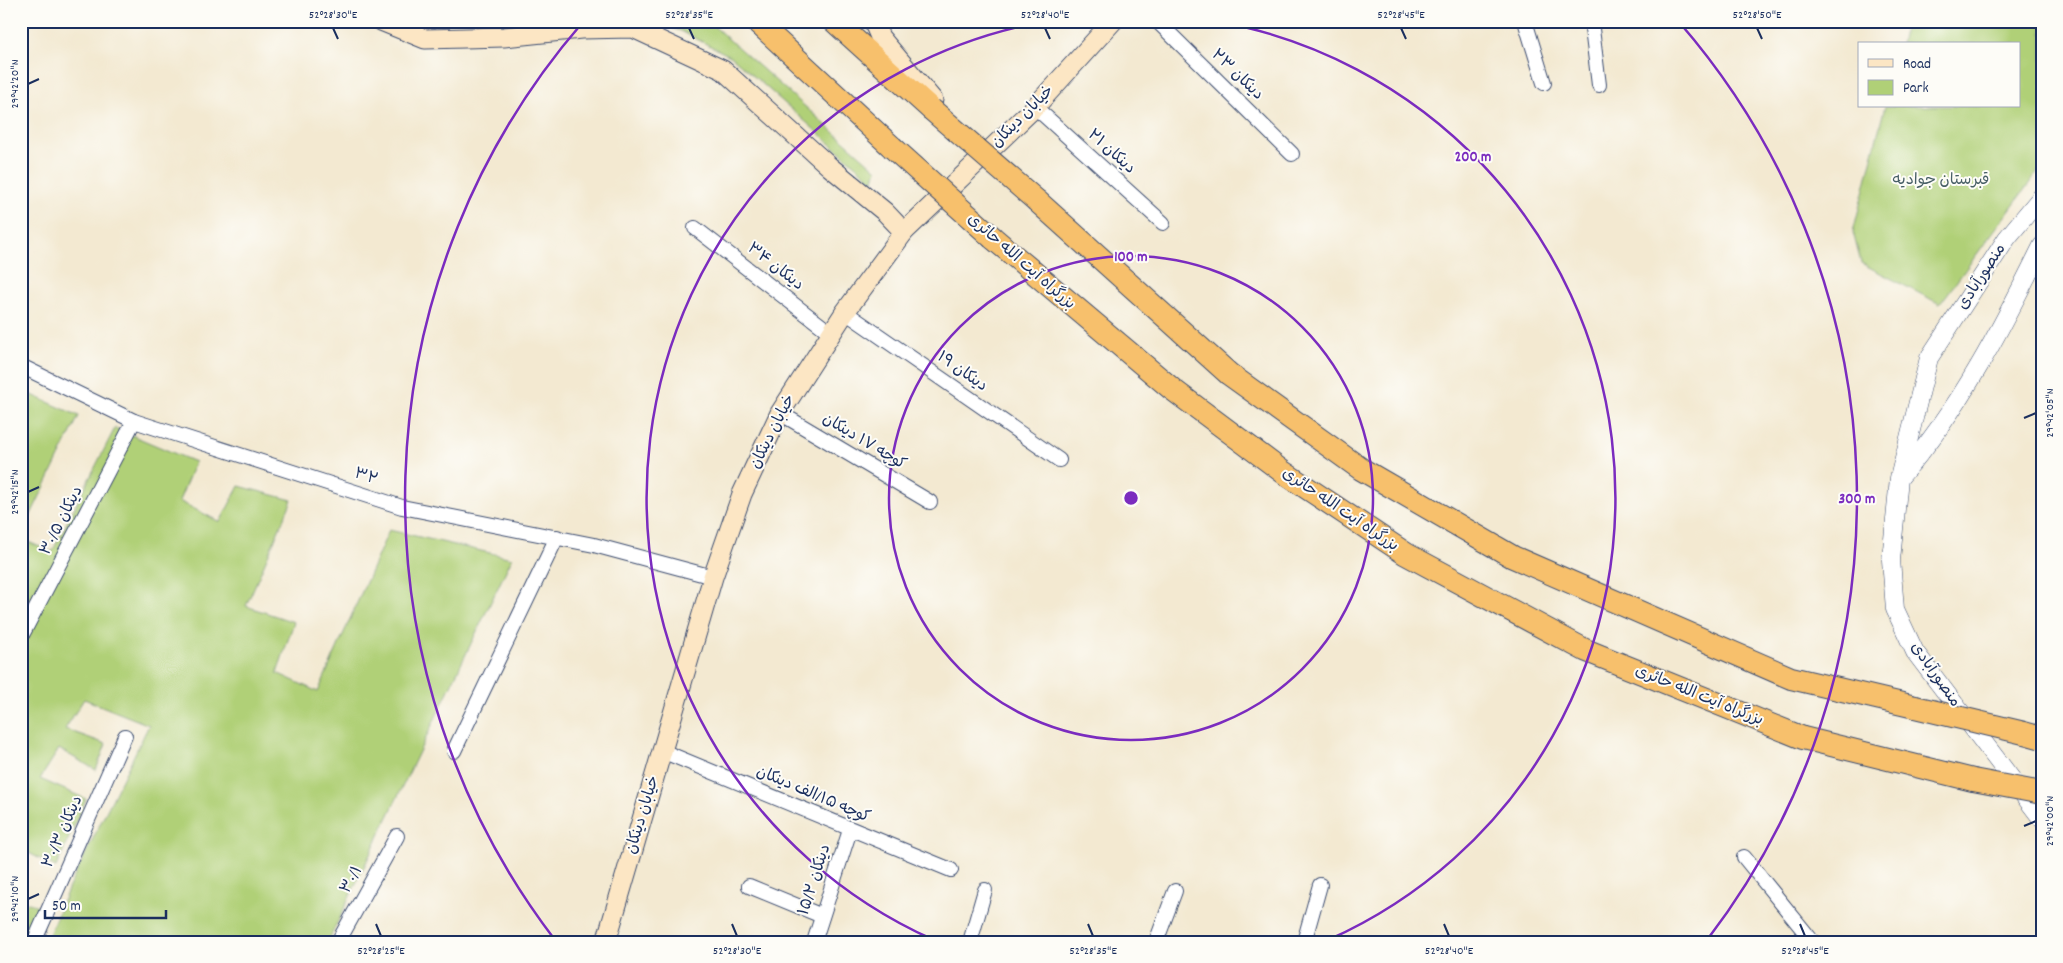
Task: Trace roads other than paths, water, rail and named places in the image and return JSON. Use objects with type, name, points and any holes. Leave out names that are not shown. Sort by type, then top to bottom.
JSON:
[{"type":"highway","points":[[747,21],[776,40]]},
{"type":"highway","name":"بزرگراه آیت الله حائری","points":[[756,21],[993,238],[1172,389],[1283,472],[1406,554],[1585,650],[1803,738],[1974,780],[2042,793]]},
{"type":"highway","points":[[834,21],[972,147],[1037,201],[1229,374],[1361,469],[1514,557],[1791,678],[2033,736]]},
{"type":"main road","points":[[381,21],[425,39],[504,38],[581,29],[633,28],[723,70],[830,167],[885,212],[904,232]]},
{"type":"main road","points":[[874,21],[880,37],[972,147]]},
{"type":"main road","name":"خیابان دینکان","points":[[606,942],[713,577],[742,494],[780,413],[845,312],[904,232],[1035,107],[1113,21]]},
{"type":"street","name":"۲۳ دینکان","points":[[1157,21],[1292,154]]},
{"type":"street","points":[[1525,21],[1544,83]]},
{"type":"street","points":[[1592,21],[1599,85]]},
{"type":"street","name":"۲۱ دینکان","points":[[1035,107],[1163,223]]},
{"type":"street","name":"منصورآبادی","points":[[2042,196],[2007,238],[1929,358],[1899,478],[1891,560],[1895,609],[1915,652],[2042,819]]},
{"type":"street","name":"۳۴ دینکان","points":[[695,228],[832,334]]},
{"type":"street","points":[[1899,478],[1921,453],[1969,385],[2042,246]]},
{"type":"street","name":"۱۹ دینکان","points":[[845,312],[1059,460]]},
{"type":"street","name":"۳۲","points":[[21,366],[134,421],[402,507],[594,545],[713,577]]},
{"type":"street","name":"کوچه ۱۷ دینکان","points":[[780,413],[930,502]]},
{"type":"street","name":"۳۰/۵ دینکان","points":[[21,637],[134,421]]},
{"type":"street","points":[[454,751],[557,537]]},
{"type":"street","name":"۳۰/۳ دینکان","points":[[34,942],[125,736]]},
{"type":"street","name":"کوچه ۱۵/الف دینکان","points":[[662,751],[950,870]]},
{"type":"street","name":"۱۵/۲ دینکان","points":[[814,942],[850,830]]},
{"type":"street","name":"۳۰/۱","points":[[338,942],[397,836]]},
{"type":"street","points":[[1744,857],[1813,942]]},
{"type":"street","points":[[1304,942],[1320,885]]},
{"type":"street","points":[[749,886],[822,916]]},
{"type":"street","points":[[970,942],[985,890]]},
{"type":"street","points":[[1156,942],[1175,891]]},
{"type":"park label","name":"قبرستان جوادیه","points":[[1941,180]]}]
